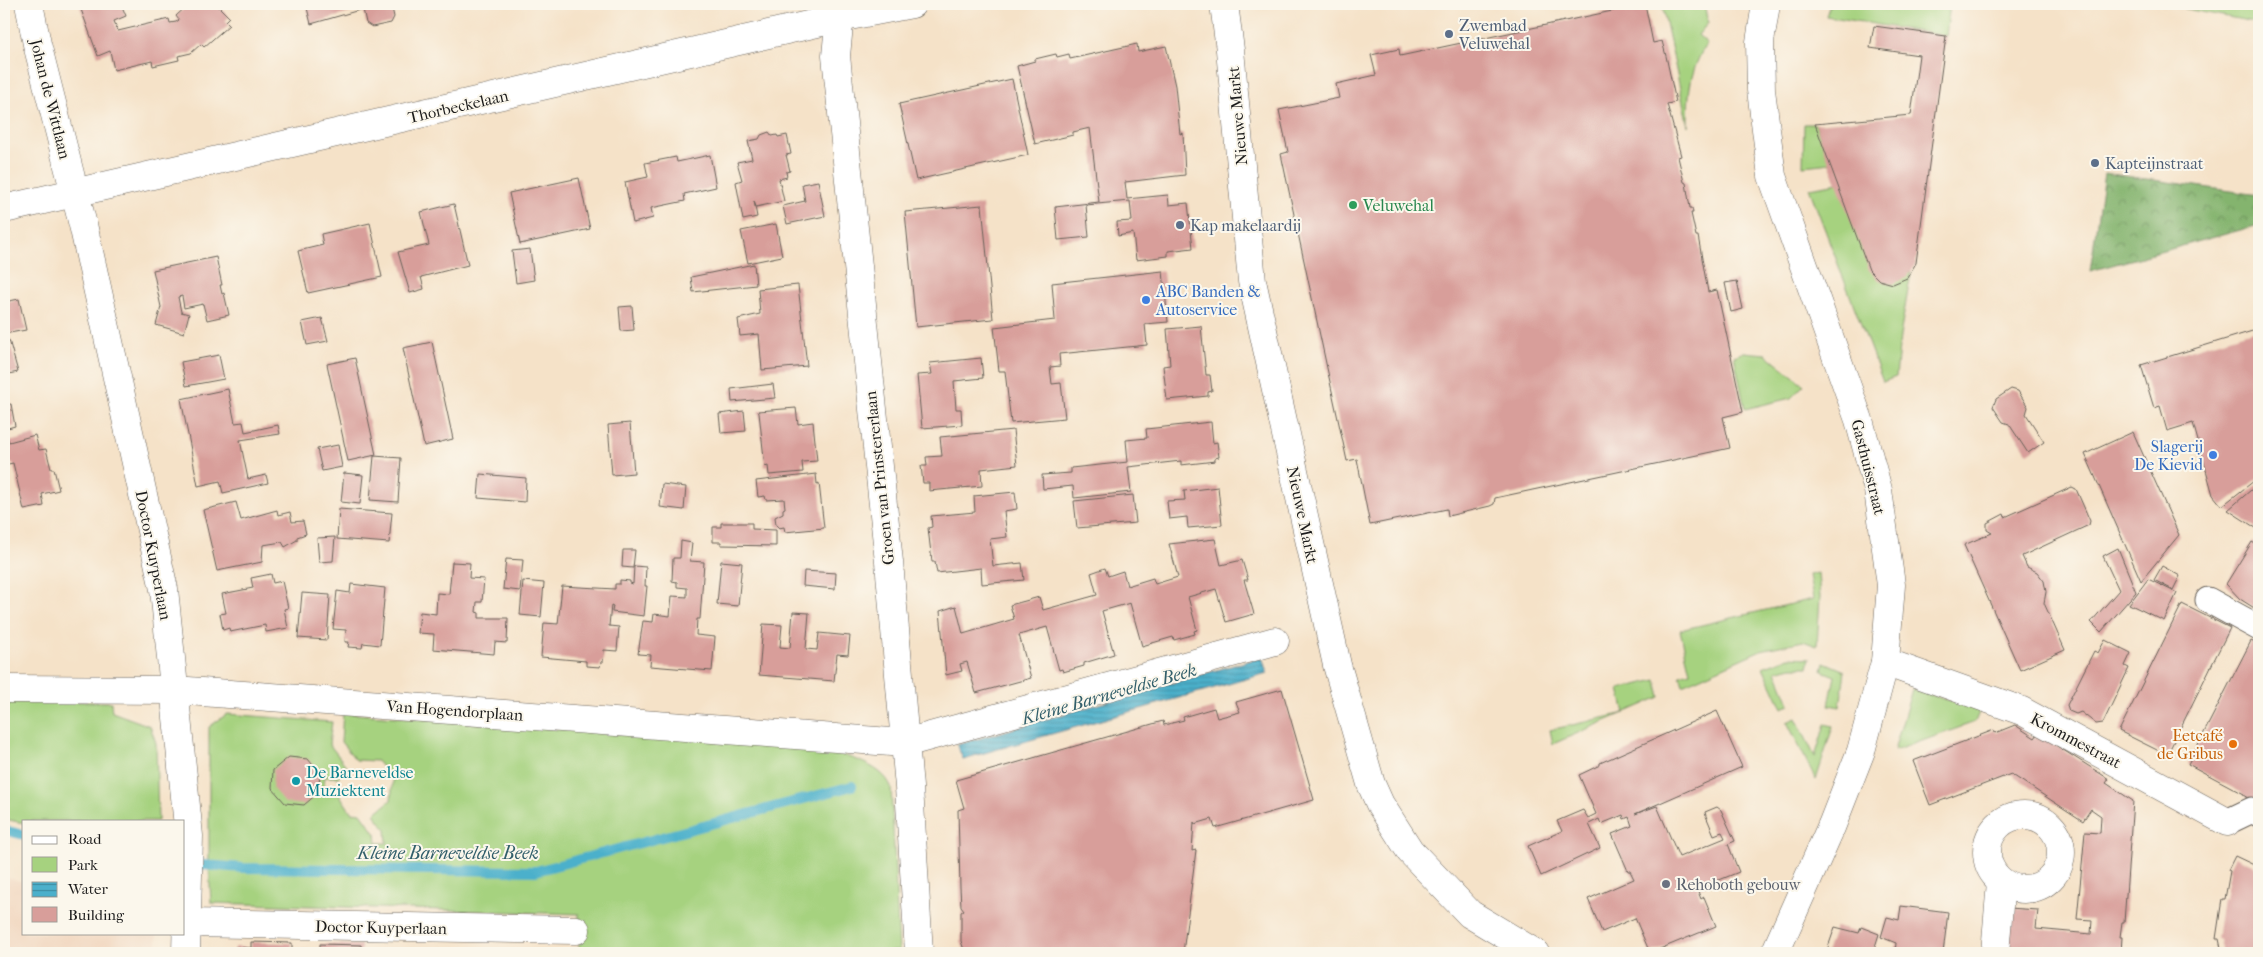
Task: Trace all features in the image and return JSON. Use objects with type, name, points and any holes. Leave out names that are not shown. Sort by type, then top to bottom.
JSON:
[{"type":"street","name":"Johan de Wittlaan","points":[[29,4],[37,44],[75,194]]},
{"type":"street","name":"Thorbeckelaan","points":[[4,209],[75,194],[840,11],[912,4]]},
{"type":"street","name":"Nieuwe Markt","points":[[1224,4],[1252,281],[1331,640],[1371,784],[1380,804],[1410,851],[1470,914],[1535,953]]},
{"type":"street","name":"Gasthuisstraat","points":[[1766,4],[1760,42],[1761,90],[1772,176],[1859,420],[1878,490],[1891,586],[1885,662],[1860,751],[1832,825],[1775,953]]},
{"type":"street","name":"Groen van Prinstererlaan","points":[[840,11],[836,56],[889,562],[905,743],[918,953]]},
{"type":"street","name":"Doctor Kuyperlaan","points":[[75,194],[164,588],[189,836],[186,953]]},
{"type":"street","points":[[2208,600],[2259,628]]},
{"type":"street","name":"Van Hogendorplaan","points":[[4,689],[174,690],[905,743],[1275,641]]},
{"type":"street","name":"Krommestraat","points":[[1885,662],[2022,712],[2227,822],[2252,810],[2259,814]]},
{"type":"street","points":[[1995,953],[2001,882]]},
{"type":"street","name":"Doctor Kuyperlaan","points":[[187,917],[576,930]]},
{"type":"shaded area","points":[[4,877],[22,882],[22,934],[157,934],[157,953],[4,953]]},
{"type":"green space","points":[[1662,4],[1704,4],[1708,23],[1698,35],[1707,43],[1693,73],[1688,103],[1688,126]]},
{"type":"green space","points":[[1830,4],[1950,4],[1946,36],[1826,16]]},
{"type":"green space","points":[[2160,4],[2224,4],[2259,10],[2259,23]]},
{"type":"green space","points":[[1804,124],[1815,124],[1831,163],[1803,166]]},
{"type":"green space","points":[[2104,173],[2259,195],[2259,225],[2090,271]]},
{"type":"green space","points":[[1839,183],[1911,273],[1900,336],[1896,377],[1883,382],[1809,188]]},
{"type":"green space","points":[[1744,352],[1766,354],[1804,385],[1791,398],[1745,409],[1734,356]]},
{"type":"green space","points":[[1818,573],[1820,597],[1817,646],[1803,641],[1761,650],[1683,685],[1680,675],[1690,672],[1680,630],[1813,599],[1809,575]]},
{"type":"green space","points":[[1789,657],[1810,658],[1808,667],[1792,667],[1776,671],[1790,705],[1782,708],[1763,667]]},
{"type":"green space","points":[[1824,662],[1845,671],[1840,707],[1829,705],[1835,676],[1822,671]]},
{"type":"green space","points":[[1656,680],[1660,697],[1625,712],[1619,689]]},
{"type":"green space","points":[[1912,689],[1980,710],[1975,722],[1894,751]]},
{"type":"green space","points":[[4,701],[111,702],[112,712],[150,726],[156,743],[158,820],[22,820],[22,823],[4,819]]},
{"type":"green space","points":[[343,713],[817,748],[859,761],[879,772],[891,787],[899,951],[853,953],[579,953],[579,914],[211,903],[209,867],[209,727],[227,714],[332,722],[329,744],[347,767],[338,777],[325,777],[323,791],[337,791],[351,812],[361,813],[376,834],[377,843],[387,843],[386,829],[374,814],[391,800],[393,780],[377,761],[356,760],[341,742]]},
{"type":"green space","points":[[1622,714],[1553,744],[1550,730]]},
{"type":"green space","points":[[1796,718],[1815,757],[1825,724],[1833,726],[1816,780],[1787,722]]},
{"type":"water","points":[[1262,657],[1267,673],[963,759],[957,745]]},
{"type":"building","points":[[79,4],[121,4],[126,16],[114,21],[118,31],[169,19],[170,23],[176,22],[179,20],[176,16],[189,4],[216,4],[229,17],[225,21],[229,25],[204,47],[201,44],[191,53],[178,56],[179,60],[153,66],[152,61],[114,70],[110,51],[98,56]]},
{"type":"building","points":[[306,4],[391,4],[394,17],[391,23],[372,27],[366,23],[363,9],[311,24]]},
{"type":"building","name":"Veluwehal","points":[[1645,4],[1653,43],[1662,41],[1666,56],[1676,102],[1667,104],[1681,156],[1678,157],[1684,182],[1686,183],[1690,208],[1692,208],[1693,213],[1691,213],[1696,236],[1698,236],[1708,292],[1717,290],[1743,412],[1723,417],[1730,448],[1495,498],[1494,504],[1490,506],[1448,516],[1447,509],[1370,525],[1357,459],[1347,461],[1281,154],[1288,152],[1279,110],[1339,98],[1336,84],[1376,75],[1371,55],[1399,49],[1400,56]]},
{"type":"building","points":[[1874,26],[1946,36],[1916,263],[1907,278],[1893,284],[1879,280],[1869,270],[1815,124],[1911,115],[1919,55],[1870,48]]},
{"type":"building","points":[[1137,44],[1138,52],[1166,46],[1175,86],[1180,134],[1183,133],[1185,175],[1125,182],[1127,199],[1168,195],[1169,205],[1188,203],[1193,248],[1168,251],[1168,256],[1136,260],[1133,233],[1118,236],[1117,222],[1132,221],[1130,201],[1086,205],[1089,237],[1058,240],[1055,207],[1099,202],[1090,128],[1073,132],[1073,135],[1035,144],[1017,66],[1056,54],[1057,57],[1069,54],[1070,59]]},
{"type":"building","points":[[1012,79],[1028,155],[916,180],[899,104]]},
{"type":"building","points":[[769,132],[772,136],[777,135],[778,137],[787,135],[791,154],[786,155],[790,171],[786,172],[787,177],[779,179],[784,201],[756,207],[754,201],[757,217],[743,220],[736,182],[742,180],[737,162],[752,159],[748,141],[759,139],[761,135]]},
{"type":"building","points":[[710,155],[716,187],[684,194],[685,201],[651,208],[653,218],[633,223],[625,182],[648,177],[645,163],[676,157],[677,162]]},
{"type":"building","points":[[579,178],[590,229],[520,244],[509,193]]},
{"type":"building","points":[[818,181],[825,216],[787,224],[783,206],[805,201],[802,184]]},
{"type":"building","points":[[454,204],[468,265],[421,277],[424,289],[410,293],[398,252],[429,245],[421,212]]},
{"type":"building","points":[[982,205],[993,319],[916,327],[905,212]]},
{"type":"building","points":[[370,223],[382,277],[308,293],[298,251],[323,245],[321,234]]},
{"type":"building","points":[[776,224],[782,256],[748,263],[741,231]]},
{"type":"building","points":[[530,249],[534,280],[516,283],[512,251]]},
{"type":"building","points":[[216,257],[222,294],[224,293],[229,315],[207,320],[203,304],[184,308],[182,296],[178,297],[181,312],[189,314],[184,333],[156,325],[161,307],[153,270]]},
{"type":"building","points":[[754,264],[756,285],[693,292],[691,277]]},
{"type":"building","points":[[1163,271],[1168,322],[1145,324],[1147,345],[1059,354],[1060,366],[1050,367],[1052,384],[1061,383],[1065,418],[1011,423],[1005,371],[999,371],[994,327],[1055,320],[1052,283]]},
{"type":"building","points":[[1737,281],[1743,309],[1731,312],[1725,283]]},
{"type":"building","points":[[798,285],[807,366],[762,370],[759,334],[740,336],[738,319],[760,314],[758,289]]},
{"type":"building","points":[[19,299],[26,330],[4,334],[4,302]]},
{"type":"building","points":[[632,306],[634,330],[621,331],[619,307]]},
{"type":"building","points":[[322,318],[328,341],[307,345],[302,322]]},
{"type":"building","points":[[1201,326],[1206,375],[1210,375],[1212,391],[1208,392],[1208,396],[1167,400],[1163,366],[1170,365],[1167,329]]},
{"type":"building","points":[[2259,329],[2259,477],[2222,506],[2213,495],[2193,423],[2167,431],[2160,406],[2154,408],[2141,365]]},
{"type":"building","points":[[4,339],[9,340],[18,372],[4,375]]},
{"type":"building","points":[[432,342],[453,439],[424,446],[403,348]]},
{"type":"building","points":[[219,355],[224,379],[186,386],[181,362]]},
{"type":"building","points":[[355,358],[376,455],[348,461],[327,364]]},
{"type":"building","points":[[981,358],[983,378],[954,381],[956,409],[961,409],[962,425],[922,428],[917,375],[932,374],[930,363]]},
{"type":"building","points":[[773,384],[775,398],[732,402],[731,389]]},
{"type":"building","points":[[228,389],[235,423],[243,422],[245,432],[278,425],[280,434],[240,440],[248,479],[266,475],[268,483],[223,493],[220,481],[198,486],[181,399]]},
{"type":"building","points":[[2011,389],[2018,391],[2028,407],[2026,414],[2044,442],[2028,453],[2009,424],[2003,422],[1993,407],[1996,399]]},
{"type":"building","points":[[11,404],[15,426],[4,429],[4,405]]},
{"type":"building","points":[[796,408],[798,424],[813,422],[817,461],[802,462],[803,472],[769,475],[768,466],[765,467],[758,411]]},
{"type":"building","points":[[744,411],[746,431],[721,433],[719,414]]},
{"type":"building","points":[[1211,422],[1213,443],[1217,442],[1219,457],[1215,458],[1215,461],[1181,465],[1181,461],[1128,467],[1131,492],[1074,498],[1073,486],[1043,489],[1042,475],[1071,473],[1071,468],[1128,462],[1126,440],[1147,438],[1146,429]]},
{"type":"building","points":[[630,423],[634,473],[612,475],[608,425]]},
{"type":"building","points":[[1013,430],[1017,465],[981,469],[982,486],[929,491],[929,483],[923,483],[921,466],[927,466],[926,457],[942,456],[940,437]]},
{"type":"building","points":[[2133,432],[2179,535],[2141,581],[2085,454]]},
{"type":"building","points":[[35,435],[39,450],[46,449],[51,469],[54,469],[59,490],[42,494],[44,506],[24,510],[13,463],[4,465],[4,440],[8,439],[9,442]]},
{"type":"building","points":[[338,445],[342,467],[322,471],[317,449]]},
{"type":"building","points":[[374,456],[401,458],[398,502],[370,500]]},
{"type":"building","points":[[344,473],[363,475],[360,504],[341,502]]},
{"type":"building","points":[[480,474],[526,478],[525,502],[478,498]]},
{"type":"building","points":[[816,474],[817,484],[819,483],[824,528],[785,532],[784,527],[779,528],[776,525],[775,517],[783,513],[785,508],[784,499],[766,500],[765,496],[758,497],[756,481]]},
{"type":"building","points":[[2259,483],[2259,530],[2228,510]]},
{"type":"building","points":[[662,484],[686,487],[684,510],[660,507]]},
{"type":"building","points":[[1218,487],[1222,525],[1188,528],[1187,517],[1169,519],[1167,501],[1185,500],[1184,491]]},
{"type":"building","points":[[2072,487],[2076,489],[2090,521],[2089,525],[2022,556],[2027,567],[2037,572],[2044,581],[2046,592],[2044,603],[2065,650],[2020,670],[1964,545],[1992,533],[1987,530],[1987,523],[2004,514],[2005,517]]},
{"type":"building","points":[[1015,492],[1017,509],[1004,511],[1007,537],[990,539],[993,566],[1022,563],[1024,580],[982,584],[981,568],[937,573],[935,562],[932,562],[928,528],[932,527],[931,516],[975,512],[974,496]]},
{"type":"building","points":[[1133,495],[1136,523],[1077,528],[1074,501]]},
{"type":"building","points":[[236,502],[241,520],[277,510],[278,515],[290,512],[292,522],[303,521],[306,534],[297,537],[297,540],[285,547],[282,542],[263,545],[262,562],[217,571],[203,510]]},
{"type":"building","points":[[339,509],[392,513],[389,543],[337,539]]},
{"type":"building","points":[[721,523],[752,523],[752,529],[776,530],[776,546],[721,545],[721,542],[713,542],[713,527],[721,527]]},
{"type":"building","points":[[335,537],[333,561],[319,562],[317,538]]},
{"type":"building","points":[[1215,539],[1221,565],[1242,560],[1248,580],[1244,580],[1254,614],[1226,622],[1216,589],[1188,597],[1197,630],[1194,631],[1195,634],[1174,640],[1173,637],[1142,646],[1130,603],[1102,611],[1114,654],[1084,663],[1084,666],[1063,672],[1062,669],[1059,670],[1047,627],[1019,635],[1031,678],[976,693],[967,662],[960,664],[962,671],[946,675],[940,611],[956,606],[963,634],[1014,619],[1010,605],[1039,597],[1043,610],[1097,595],[1091,573],[1105,568],[1108,576],[1123,571],[1127,586],[1153,578],[1155,584],[1178,577],[1169,544]]},
{"type":"building","points":[[681,541],[692,543],[690,561],[704,562],[700,619],[697,619],[696,635],[715,637],[712,671],[650,666],[651,655],[638,654],[643,621],[653,622],[654,614],[670,616],[672,596],[687,597],[687,588],[677,587],[677,582],[672,581],[673,558],[680,558]]},
{"type":"building","points":[[2252,542],[2259,546],[2259,611],[2240,599],[2226,584]]},
{"type":"building","points":[[2118,548],[2136,592],[2101,632],[2091,622],[2119,590],[2103,556]]},
{"type":"building","points":[[623,550],[635,550],[633,568],[622,567]]},
{"type":"building","points":[[506,559],[523,560],[520,591],[503,589]]},
{"type":"building","points":[[721,561],[742,563],[738,606],[717,604]]},
{"type":"building","points":[[452,562],[470,563],[469,578],[484,579],[482,602],[477,602],[476,612],[479,613],[479,618],[508,618],[507,643],[495,642],[494,654],[433,649],[434,634],[418,633],[420,612],[436,614],[437,593],[449,594]]},
{"type":"building","points":[[634,566],[646,567],[645,586],[647,586],[644,616],[612,612],[613,606],[611,605],[609,626],[619,627],[617,651],[604,650],[603,662],[601,662],[600,667],[586,666],[586,661],[541,657],[544,623],[558,624],[562,586],[615,589],[615,584],[620,584],[620,580],[630,581],[633,584]]},
{"type":"building","points":[[2162,566],[2180,576],[2173,590],[2154,580]]},
{"type":"building","points":[[804,571],[836,573],[835,589],[803,586]]},
{"type":"building","points":[[271,574],[273,583],[282,581],[288,608],[284,609],[288,628],[266,632],[265,625],[230,632],[229,628],[223,630],[220,614],[226,613],[222,594],[253,588],[251,578]]},
{"type":"building","points":[[2148,579],[2177,593],[2164,621],[2129,604]]},
{"type":"building","points":[[523,581],[544,583],[541,617],[520,615]]},
{"type":"building","points":[[351,584],[385,588],[380,645],[363,643],[362,648],[348,647],[349,642],[345,642],[346,630],[333,629],[337,591],[350,593]]},
{"type":"building","points":[[302,593],[330,595],[327,640],[298,638]]},
{"type":"building","points":[[2182,604],[2230,628],[2167,755],[2119,731]]},
{"type":"building","points":[[793,612],[809,613],[806,649],[817,650],[819,633],[850,636],[848,655],[837,654],[834,681],[759,675],[763,624],[782,625],[780,647],[790,648]]},
{"type":"building","points":[[2105,640],[2131,653],[2125,666],[2129,668],[2103,723],[2096,724],[2081,712],[2076,714],[2069,711],[2067,705],[2094,651],[2098,653]]},
{"type":"building","points":[[2251,641],[2259,645],[2259,804],[2188,764]]},
{"type":"building","points":[[1282,689],[1314,800],[1215,828],[1212,819],[1195,824],[1194,822],[1192,851],[1196,850],[1183,953],[965,953],[961,941],[961,912],[964,910],[961,906],[958,810],[964,808],[956,780],[1163,721],[1164,725],[1184,720],[1183,717],[1214,708],[1217,718],[1240,712],[1236,702]]},
{"type":"building","points":[[1717,711],[1742,767],[1635,814],[1657,806],[1679,857],[1725,838],[1722,832],[1714,835],[1706,816],[1705,812],[1717,807],[1721,810],[1735,841],[1728,844],[1739,872],[1697,889],[1701,899],[1704,897],[1716,926],[1650,953],[1635,918],[1602,932],[1588,899],[1634,879],[1630,871],[1628,871],[1612,834],[1632,826],[1629,817],[1624,819],[1623,815],[1601,824],[1599,819],[1589,824],[1600,848],[1541,876],[1528,846],[1562,831],[1557,821],[1583,810],[1588,818],[1596,814],[1579,775],[1600,765],[1600,763]]},
{"type":"building","points":[[2015,725],[2035,738],[2038,734],[2109,779],[2106,783],[2133,801],[2124,922],[2122,922],[2120,937],[2122,937],[2121,953],[2005,953],[2009,908],[2038,910],[2036,929],[2091,934],[2092,920],[2077,919],[2085,832],[2100,833],[2101,816],[2091,809],[2083,821],[2011,774],[1930,805],[1913,761],[1994,730],[1995,733]]},
{"type":"building","name":"De Barneveldse Muziektent","points":[[289,757],[308,759],[320,774],[318,793],[304,805],[285,803],[272,788],[273,770]]},
{"type":"building","points":[[2235,856],[2254,865],[2259,876],[2259,953],[2222,953],[2219,939],[2216,939],[2222,899],[2225,899],[2230,871],[2228,870]]},
{"type":"building","points":[[1901,906],[1948,912],[1943,953],[1895,953],[1896,943],[1881,937],[1887,917],[1899,920]]},
{"type":"building","points":[[1835,927],[1859,933],[1861,927],[1879,934],[1873,953],[1826,953]]},
{"type":"building","points":[[251,942],[292,943],[292,949],[320,950],[320,944],[361,945],[361,953],[235,953],[235,947],[251,948]]},
{"type":"waterway","name":"Kleine Barneveldse Beek","points":[[190,864],[244,868],[536,871],[852,786]]},
{"type":"waterway","name":"Kleine Barneveldse Beek","points":[[4,830],[22,834]]},
{"type":"place","name":"Zwembad Veluwehal","points":[[1449,34]]},
{"type":"place","name":"Kapteijnstraat","points":[[2095,163]]},
{"type":"place","name":"Veluwehal","points":[[1353,205]]},
{"type":"place","name":"Kap makelaardij","points":[[1180,225]]},
{"type":"place","name":"ABC Banden & Autoservice","points":[[1146,300]]},
{"type":"place","name":"Slagerij De Kievid","points":[[2213,455]]},
{"type":"place","name":"Eetcafé de Gribus","points":[[2233,744]]},
{"type":"place","name":"De Barneveldse Muziektent","points":[[296,781]]},
{"type":"place","name":"Rehoboth gebouw","points":[[1666,884]]}]
